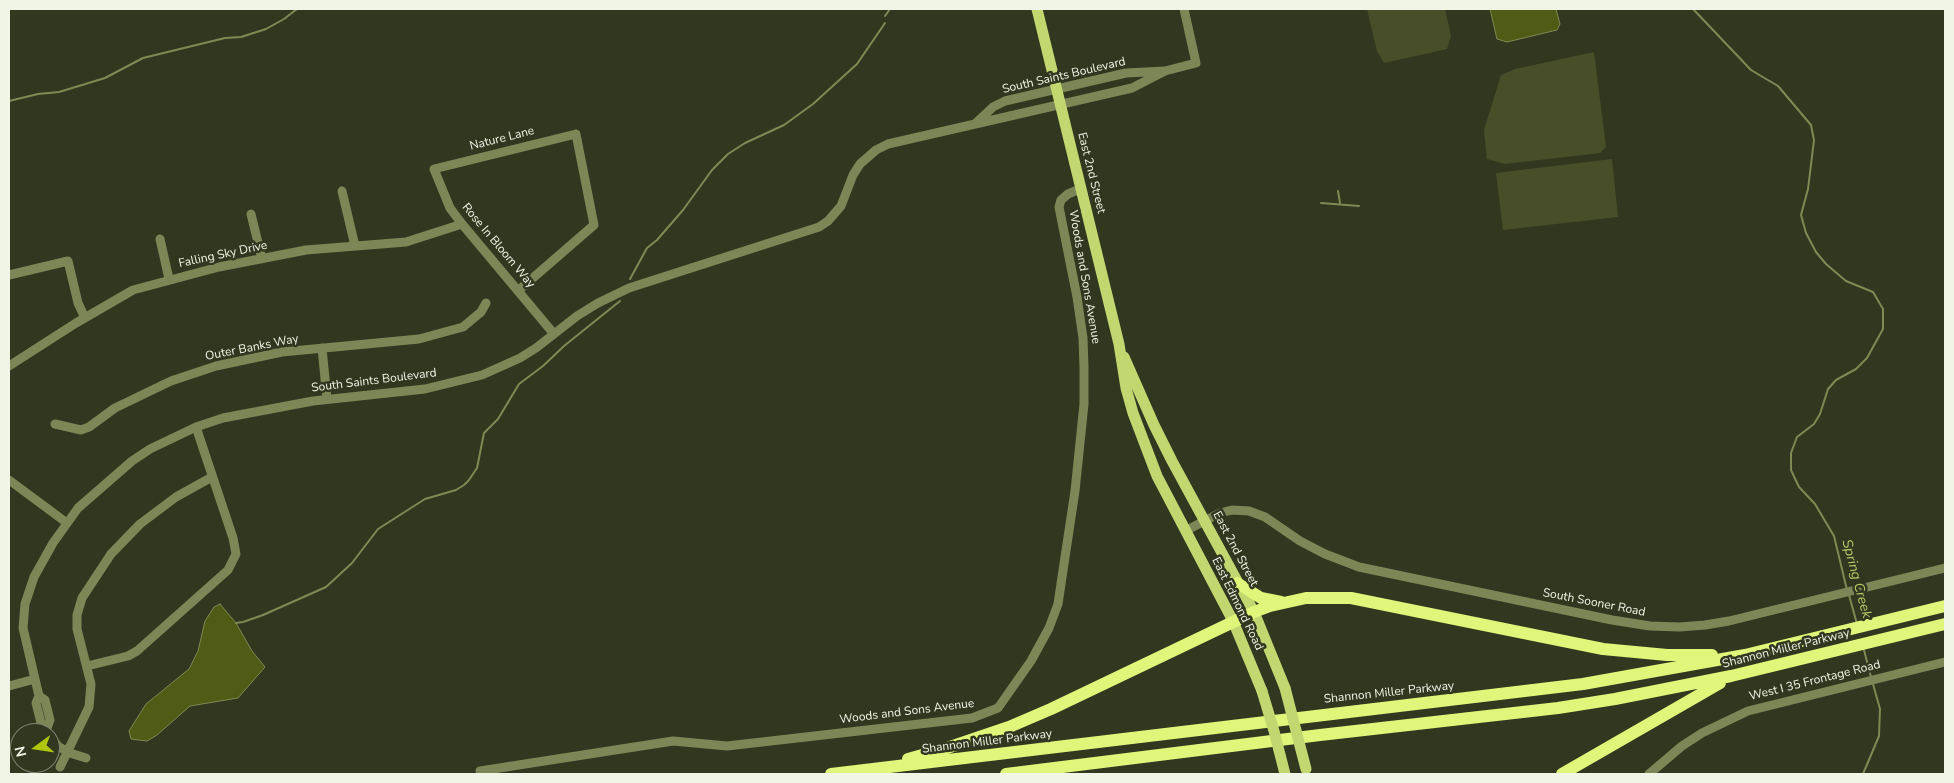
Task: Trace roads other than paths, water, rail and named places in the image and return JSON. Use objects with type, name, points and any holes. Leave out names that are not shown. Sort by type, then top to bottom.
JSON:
[{"type":"highway","points":[[1237,583],[1261,598],[1283,603]]},
{"type":"highway","points":[[863,771],[947,748],[1009,727],[1060,705],[1233,621],[1254,612],[1306,598],[1350,598],[1603,649],[1666,655],[1745,655]]},
{"type":"highway","name":"Shannon Miller Parkway","points":[[831,774],[1573,686],[1745,655],[1945,606]]},
{"type":"highway","name":"Shannon Miller Parkway","points":[[1006,774],[1558,708],[1731,676],[1945,624]]},
{"type":"highway","points":[[1562,774],[1731,676]]},
{"type":"main road","name":"East 2nd Street","points":[[1037,9],[1055,89],[1119,344],[1126,388],[1133,413],[1158,476],[1185,531]]},
{"type":"main road","name":"East 2nd Street","points":[[1119,344],[1154,425],[1254,612],[1285,688],[1306,771]]},
{"type":"main road","name":"East Edmond Road","points":[[1185,531],[1233,621],[1262,691],[1285,774]]},
{"type":"street","name":"South Saints Boulevard","points":[[41,723],[36,703],[39,696],[23,628],[25,604],[34,577],[53,543],[78,508],[132,461],[150,449],[223,418],[327,399],[394,394],[454,383],[503,366],[536,348],[598,303],[629,288],[819,227],[828,221],[841,206],[853,174],[860,164],[876,150],[888,144],[1132,88],[1166,71],[1196,63],[1184,9]]},
{"type":"street","name":"South Saints Boulevard","points":[[976,123],[993,107],[1005,101],[1126,73],[1166,71]]},
{"type":"street","name":"Nature Lane","points":[[434,169],[576,134],[594,224],[519,290]]},
{"type":"street","name":"Rose In Bloom Way","points":[[434,169],[450,208],[554,334]]},
{"type":"street","name":"Woods and Sons Avenue","points":[[480,771],[673,741],[727,746],[972,718],[998,708],[1031,661],[1049,628],[1058,604],[1075,491],[1084,404],[1083,338],[1059,207],[1061,200],[1068,194],[1080,189]]},
{"type":"street","points":[[342,191],[355,246]]},
{"type":"street","points":[[251,214],[262,259]]},
{"type":"street","name":"Falling Sky Drive","points":[[9,366],[133,290],[219,267],[306,250],[406,242],[462,224]]},
{"type":"street","points":[[160,239],[169,279]]},
{"type":"street","points":[[9,275],[68,261],[78,303],[85,318]]},
{"type":"street","name":"Outer Banks Way","points":[[55,424],[81,430],[89,427],[115,408],[171,381],[216,366],[282,352],[419,339],[463,327],[481,312],[486,303]]},
{"type":"street","points":[[322,348],[327,399]]},
{"type":"street","points":[[87,666],[137,652],[228,570],[236,554],[233,538],[196,428]]},
{"type":"street","points":[[60,767],[89,707],[91,684],[77,629],[77,615],[82,598],[111,554],[148,517],[176,497],[212,478]]},
{"type":"street","points":[[9,480],[68,523]]},
{"type":"street","name":"South Sooner Road","points":[[1185,531],[1220,513],[1241,510],[1256,512],[1300,541],[1359,567],[1612,620],[1650,626],[1705,625],[1945,568]]},
{"type":"street","name":"West I 35 Frontage Road","points":[[1649,774],[1682,746],[1725,720],[1769,705],[1945,662]]},
{"type":"street","points":[[9,686],[35,679]]},
{"type":"street","points":[[60,748],[86,758]]},
{"type":"waterway","points":[[9,101],[38,94],[59,92],[105,78],[143,58],[225,38],[241,37],[266,29],[297,9]]},
{"type":"waterway","points":[[885,16],[890,9]]},
{"type":"waterway","name":"Spring Creek","points":[[1693,9],[1751,70],[1778,86],[1811,125],[1814,140],[1808,189],[1801,215],[1806,233],[1816,252],[1826,264],[1846,281],[1873,292],[1883,309],[1883,329],[1867,358],[1856,369],[1836,380],[1828,389],[1820,414],[1814,424],[1797,437],[1791,453],[1791,470],[1799,487],[1815,504],[1834,536],[1847,590]]},
{"type":"waterway","points":[[630,279],[647,248],[657,240],[683,210],[712,170],[728,154],[745,143],[784,125],[813,104],[857,64],[885,23]]},
{"type":"waterway","points":[[1338,191],[1340,203]]},
{"type":"waterway","points":[[1321,203],[1359,206]]},
{"type":"waterway","points":[[236,623],[263,615],[326,587],[352,563],[378,529],[425,499],[456,490],[464,485],[477,468],[484,433],[498,419],[519,384],[620,301]]},
{"type":"waterway","name":"Spring Creek","points":[[1849,595],[1857,624]]},
{"type":"waterway","name":"Spring Creek","points":[[1864,650],[1871,677]]},
{"type":"waterway","name":"Spring Creek","points":[[1863,774],[1879,736],[1880,709],[1873,684]]}]
